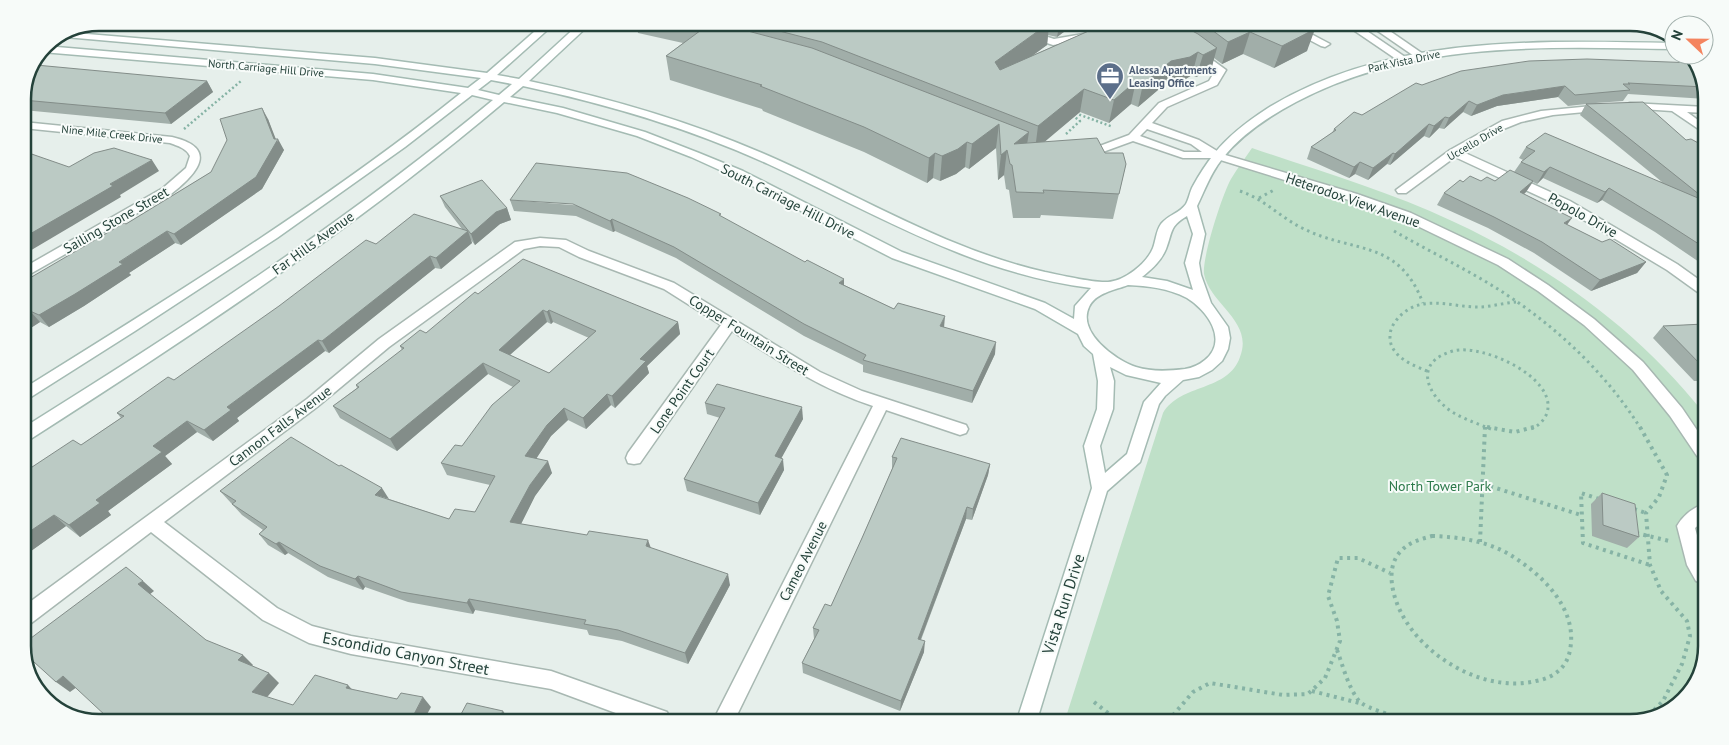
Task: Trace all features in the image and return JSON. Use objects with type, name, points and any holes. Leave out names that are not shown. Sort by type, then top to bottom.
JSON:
[{"type":"street","name":"Far Hills Avenue","points":[[31,391],[266,239],[397,147],[470,91],[541,31]]},
{"type":"street","name":"Far Hills Avenue","points":[[31,431],[294,258],[424,163],[523,82],[578,31]]},
{"type":"street","points":[[1020,31],[1053,42],[1099,33]]},
{"type":"street","points":[[1298,31],[1324,44]]},
{"type":"street","points":[[1360,31],[1403,59]]},
{"type":"street","points":[[1383,31],[1421,56]]},
{"type":"street","name":"North Carriage Hill Drive","points":[[76,36],[366,60],[505,79]]},
{"type":"street","name":"Park Vista Drive","points":[[1127,282],[1150,265],[1158,252],[1167,226],[1191,206],[1197,189],[1218,156],[1252,123],[1288,100],[1353,72],[1421,56],[1471,49],[1525,45],[1664,46]]},
{"type":"street","points":[[1077,156],[1115,146],[1133,137],[1146,125],[1153,113],[1163,105],[1213,83],[1221,70],[1189,48]]},
{"type":"street","name":"North Carriage Hill Drive","points":[[52,50],[358,75],[487,95]]},
{"type":"street","name":"South Carriage Hill Drive","points":[[505,79],[607,102],[698,131],[786,168],[881,217],[954,248],[1048,278],[1106,286]]},
{"type":"street","name":"South Carriage Hill Drive","points":[[487,95],[560,110],[611,125],[695,155],[739,174],[897,255],[1040,306],[1082,330]]},
{"type":"street","name":"Uccello Drive","points":[[1402,190],[1454,152],[1507,123],[1549,113],[1615,107],[1673,107],[1698,109]]},
{"type":"street","points":[[1673,107],[1698,125]]},
{"type":"street","points":[[1146,125],[1195,142],[1218,156]]},
{"type":"street","name":"Nine Mile Creek Drive","points":[[31,126],[172,140],[187,145],[196,155]]},
{"type":"street","points":[[1133,137],[1183,155],[1218,156]]},
{"type":"street","name":"Popolo Drive","points":[[1454,152],[1566,204],[1672,266],[1698,286]]},
{"type":"street","name":"Sailing Stone Street","points":[[31,269],[168,191],[188,175],[196,162],[196,155]]},
{"type":"street","name":"Heterodox View Avenue","points":[[1218,156],[1353,197],[1406,216],[1502,262],[1543,288],[1589,322],[1638,366],[1676,412],[1698,445]]},
{"type":"street","points":[[1191,206],[1199,234],[1192,263],[1194,276],[1205,306]]},
{"type":"street","name":"Copper Fountain Street","points":[[540,242],[561,243],[584,254],[669,286],[815,376],[857,395],[960,429]]},
{"type":"street","name":"Cannon Falls Avenue","points":[[31,612],[312,403],[384,343],[520,245],[540,242]]},
{"type":"street","points":[[1143,281],[1169,286],[1192,296],[1205,306],[1215,316],[1221,328],[1223,340],[1220,352],[1212,362],[1200,370],[1177,377],[1149,376],[1114,364],[1088,343],[1082,330],[1080,313],[1085,303],[1093,294],[1106,286],[1127,282],[1143,281]]},
{"type":"street","name":"Lone Point Court","points":[[634,458],[730,323]]},
{"type":"street","name":"Vista Run Drive","points":[[1029,714],[1100,488],[1092,446],[1105,409],[1106,380],[1100,354]]},
{"type":"street","points":[[1100,488],[1134,457],[1152,402],[1177,377]]},
{"type":"street","name":"Cameo Avenue","points":[[727,714],[882,404]]},
{"type":"street","points":[[1698,516],[1686,526],[1698,568]]},
{"type":"street","name":"Escondido Canyon Street","points":[[152,522],[270,614],[309,634],[351,645],[551,680],[646,714]]},
{"type":"path","points":[[182,130],[245,78]]},
{"type":"path","points":[[1066,134],[1080,121],[1070,112],[1116,127]]},
{"type":"path","points":[[1259,198],[1278,189],[1265,186]]},
{"type":"path","points":[[1240,191],[1259,198],[1304,229],[1392,258],[1411,278],[1420,291],[1423,303]]},
{"type":"path","points":[[1392,229],[1484,281],[1516,302],[1574,349],[1620,398],[1654,446],[1667,475],[1659,497],[1646,513],[1650,565],[1661,591],[1686,621],[1690,636],[1682,664],[1663,701],[1656,708]]},
{"type":"path","points":[[1427,371],[1407,362],[1391,347],[1390,336],[1394,323],[1400,314],[1423,303],[1478,307],[1516,302]]},
{"type":"path","points":[[1455,350],[1490,354],[1509,362],[1525,372],[1538,384],[1546,397],[1548,409],[1544,421],[1532,429],[1515,432],[1485,427],[1472,422],[1452,411],[1437,398],[1429,384],[1427,371],[1431,361],[1441,354],[1455,350]]},
{"type":"path","points":[[1480,542],[1485,427]]},
{"type":"path","points":[[1483,484],[1582,515]]},
{"type":"path","points":[[1608,502],[1581,493],[1583,543],[1650,565]]},
{"type":"path","points":[[1627,507],[1646,513]]},
{"type":"path","points":[[1432,536],[1457,536],[1480,542],[1512,556],[1536,574],[1556,596],[1569,619],[1573,642],[1567,662],[1550,678],[1524,685],[1492,681],[1459,668],[1428,648],[1406,623],[1393,597],[1390,573],[1397,555],[1412,543],[1432,536]]},
{"type":"path","points":[[1174,714],[1193,692],[1210,684],[1283,695],[1308,694],[1326,678],[1340,641],[1338,621],[1328,596],[1338,558],[1347,555],[1365,560],[1390,573]]},
{"type":"path","points":[[1337,649],[1349,682],[1360,703]]},
{"type":"path","points":[[1311,691],[1360,703],[1387,714]]},
{"type":"path","points":[[1094,702],[1109,714]]},
{"type":"green space","name":"North Tower Park","points":[[1252,148],[1403,200],[1488,238],[1556,279],[1589,302],[1649,353],[1698,406],[1698,646],[1693,672],[1675,697],[1660,707],[1630,714],[1067,714],[1163,413],[1171,403],[1181,397],[1225,376],[1234,368],[1240,357],[1243,344],[1241,333],[1230,314],[1214,295],[1204,274],[1206,255],[1213,227],[1233,175]]},
{"type":"building","points":[[700,31],[748,31],[812,48],[1029,132],[1014,144],[1097,138],[1105,153],[1123,153],[1126,164],[1119,194],[1043,190],[1044,193],[1016,192],[1012,165],[1010,164],[1007,150],[1001,155],[999,124],[972,144],[967,142],[958,149],[942,156],[935,153],[929,158],[864,127],[760,86],[762,85],[666,56]]},
{"type":"building","points":[[779,31],[1038,31],[995,62],[1000,70],[1089,31],[1192,31],[1217,48],[1203,55],[1198,52],[1190,57],[1171,61],[1143,84],[1136,81],[1114,100],[1084,89],[1038,126],[822,42]]},
{"type":"building","points":[[1213,31],[1311,31],[1282,46],[1250,32],[1228,42]]},
{"type":"building","points":[[1587,59],[1664,62],[1664,65],[1688,65],[1696,87],[1628,83],[1630,84],[1623,84],[1630,90],[1575,95],[1565,86],[1503,95],[1477,105],[1469,101],[1449,118],[1445,117],[1434,126],[1429,124],[1395,154],[1393,153],[1373,168],[1360,162],[1354,167],[1311,147],[1336,130],[1334,129],[1354,112],[1362,115],[1416,83],[1422,85],[1461,71],[1529,61]]},
{"type":"building","points":[[40,65],[207,81],[165,113],[31,101],[31,95]]},
{"type":"building","points":[[1643,102],[1686,140],[1691,139],[1698,143],[1698,193],[1586,104]]},
{"type":"building","points":[[262,108],[274,139],[278,139],[256,177],[174,234],[167,231],[119,262],[123,264],[75,294],[39,315],[31,311],[31,277],[124,223],[126,224],[211,172],[227,140],[220,119]]},
{"type":"building","points":[[1545,133],[1698,198],[1698,244],[1609,188],[1605,192],[1550,167],[1544,172],[1521,162],[1535,151],[1526,147]]},
{"type":"building","points":[[114,148],[152,160],[110,184],[113,186],[31,233],[31,154],[69,167],[94,153]]},
{"type":"building","points":[[536,163],[627,173],[721,214],[719,215],[805,262],[807,260],[844,279],[839,283],[894,309],[898,303],[945,316],[940,326],[996,342],[973,391],[863,360],[866,355],[804,324],[674,247],[573,204],[510,200]]},
{"type":"building","points":[[1510,170],[1533,181],[1520,192],[1572,218],[1564,223],[1602,242],[1610,239],[1646,262],[1600,280],[1542,242],[1444,193],[1460,180],[1463,182],[1470,176],[1481,181],[1487,177],[1495,181]]},
{"type":"building","points":[[482,180],[507,208],[496,212],[471,234],[440,196]]},
{"type":"building","points":[[414,214],[468,231],[436,258],[430,256],[322,341],[318,340],[227,407],[231,410],[204,430],[187,421],[153,446],[162,452],[96,500],[100,503],[69,525],[54,515],[31,531],[31,468],[73,440],[81,445],[124,416],[117,413],[168,377],[174,380],[279,306],[366,240],[376,244]]},
{"type":"building","points":[[523,259],[678,322],[640,359],[646,361],[612,396],[607,394],[583,418],[564,408],[547,425],[525,456],[548,461],[530,485],[510,522],[587,535],[589,531],[648,540],[646,546],[728,574],[685,653],[618,630],[584,624],[586,620],[469,599],[467,603],[401,592],[358,576],[355,579],[320,566],[279,542],[276,544],[259,534],[267,527],[232,504],[236,501],[220,491],[291,437],[339,466],[341,465],[382,488],[375,495],[449,519],[455,509],[475,512],[495,476],[441,463],[455,445],[462,446],[492,405],[520,381],[483,363],[390,439],[333,406],[359,387],[356,385],[404,348],[400,346],[420,330],[426,333],[475,292],[478,294]],"holes":[[[543,310],[547,312],[549,310],[596,331],[549,373],[499,350]]]},
{"type":"building","points":[[1698,324],[1698,362],[1663,326]]},
{"type":"building","points":[[717,384],[802,407],[775,456],[783,459],[758,503],[684,479],[725,408],[705,403]]},
{"type":"building","points":[[901,438],[990,464],[973,509],[967,507],[918,639],[925,641],[901,701],[802,663],[819,630],[813,628],[825,604],[831,606],[862,538],[897,458],[892,457]]},
{"type":"building","points":[[1602,493],[1635,504],[1639,537],[1603,525]]},
{"type":"building","points":[[126,567],[143,581],[138,584],[206,640],[243,655],[238,660],[269,673],[252,692],[293,705],[315,675],[348,685],[346,688],[397,699],[401,693],[423,697],[414,714],[104,714],[63,676],[56,682],[34,662],[31,638]]},
{"type":"building","points":[[467,703],[503,711],[501,714],[461,714]]},
{"type":"place","name":"Alessa Apartments Leasing Office","points":[[1110,100]]}]
